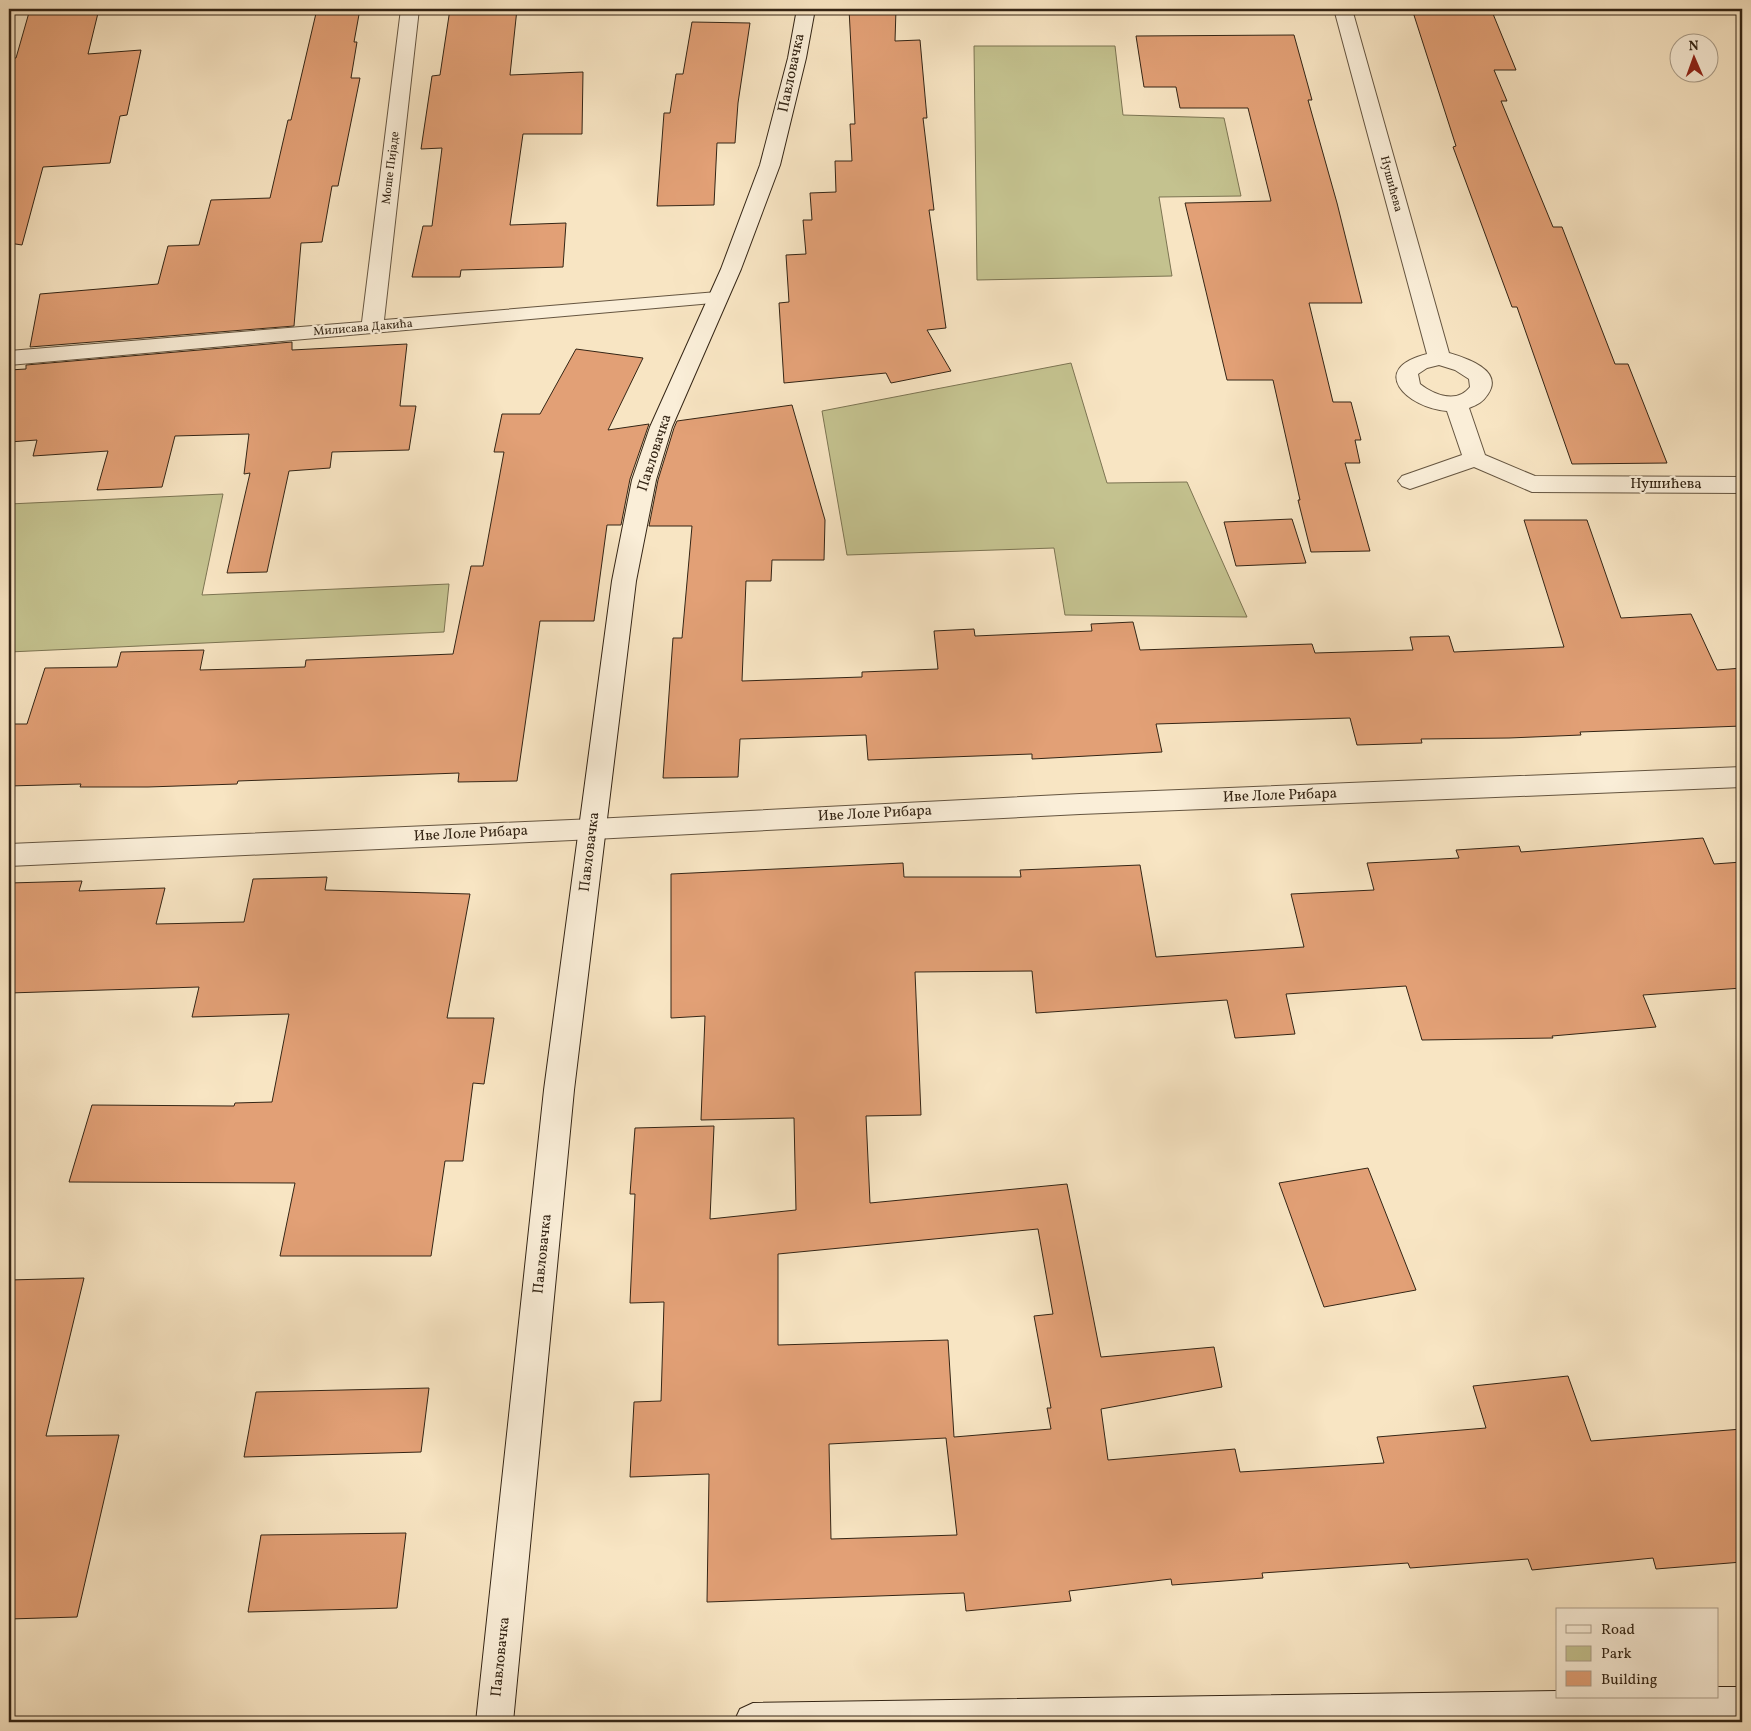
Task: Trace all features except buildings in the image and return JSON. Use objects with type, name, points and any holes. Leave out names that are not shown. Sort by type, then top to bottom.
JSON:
[{"type":"street","name":"Моше Пијаде","points":[[372,327],[410,9]]},
{"type":"street","name":"Павловачка","points":[[494,1722],[559,1090],[594,829],[624,581],[644,480],[661,427],[731,269],[770,165],[797,58],[806,9]]},
{"type":"street","name":"Нушићева","points":[[1343,9],[1439,358]]},
{"type":"street","name":"Милисава Дакића","points":[[9,358],[717,298]]},
{"type":"street","points":[[1439,358],[1465,365],[1475,372],[1480,380],[1481,388],[1476,395],[1467,401],[1442,403],[1417,394],[1410,386],[1407,378],[1409,370],[1416,364],[1439,358]]},
{"type":"street","points":[[1410,481],[1475,459],[1456,403]]},
{"type":"street","name":"Нушићева","points":[[1475,459],[1532,484],[1742,485]]},
{"type":"street","name":"Иве Лоле Рибара","points":[[9,855],[594,829],[1080,804],[1742,777]]},
{"type":"street","points":[[753,1722],[1547,1710],[1742,1705]]},
{"type":"green space","points":[[974,46],[1115,46],[1123,115],[1224,118],[1241,196],[1159,197],[1172,276],[977,280]]},
{"type":"green space","points":[[1071,363],[1107,483],[1187,482],[1247,617],[1065,615],[1054,548],[847,555],[822,411]]},
{"type":"green space","points":[[223,494],[202,595],[449,584],[444,632],[9,652],[9,504]]}]
